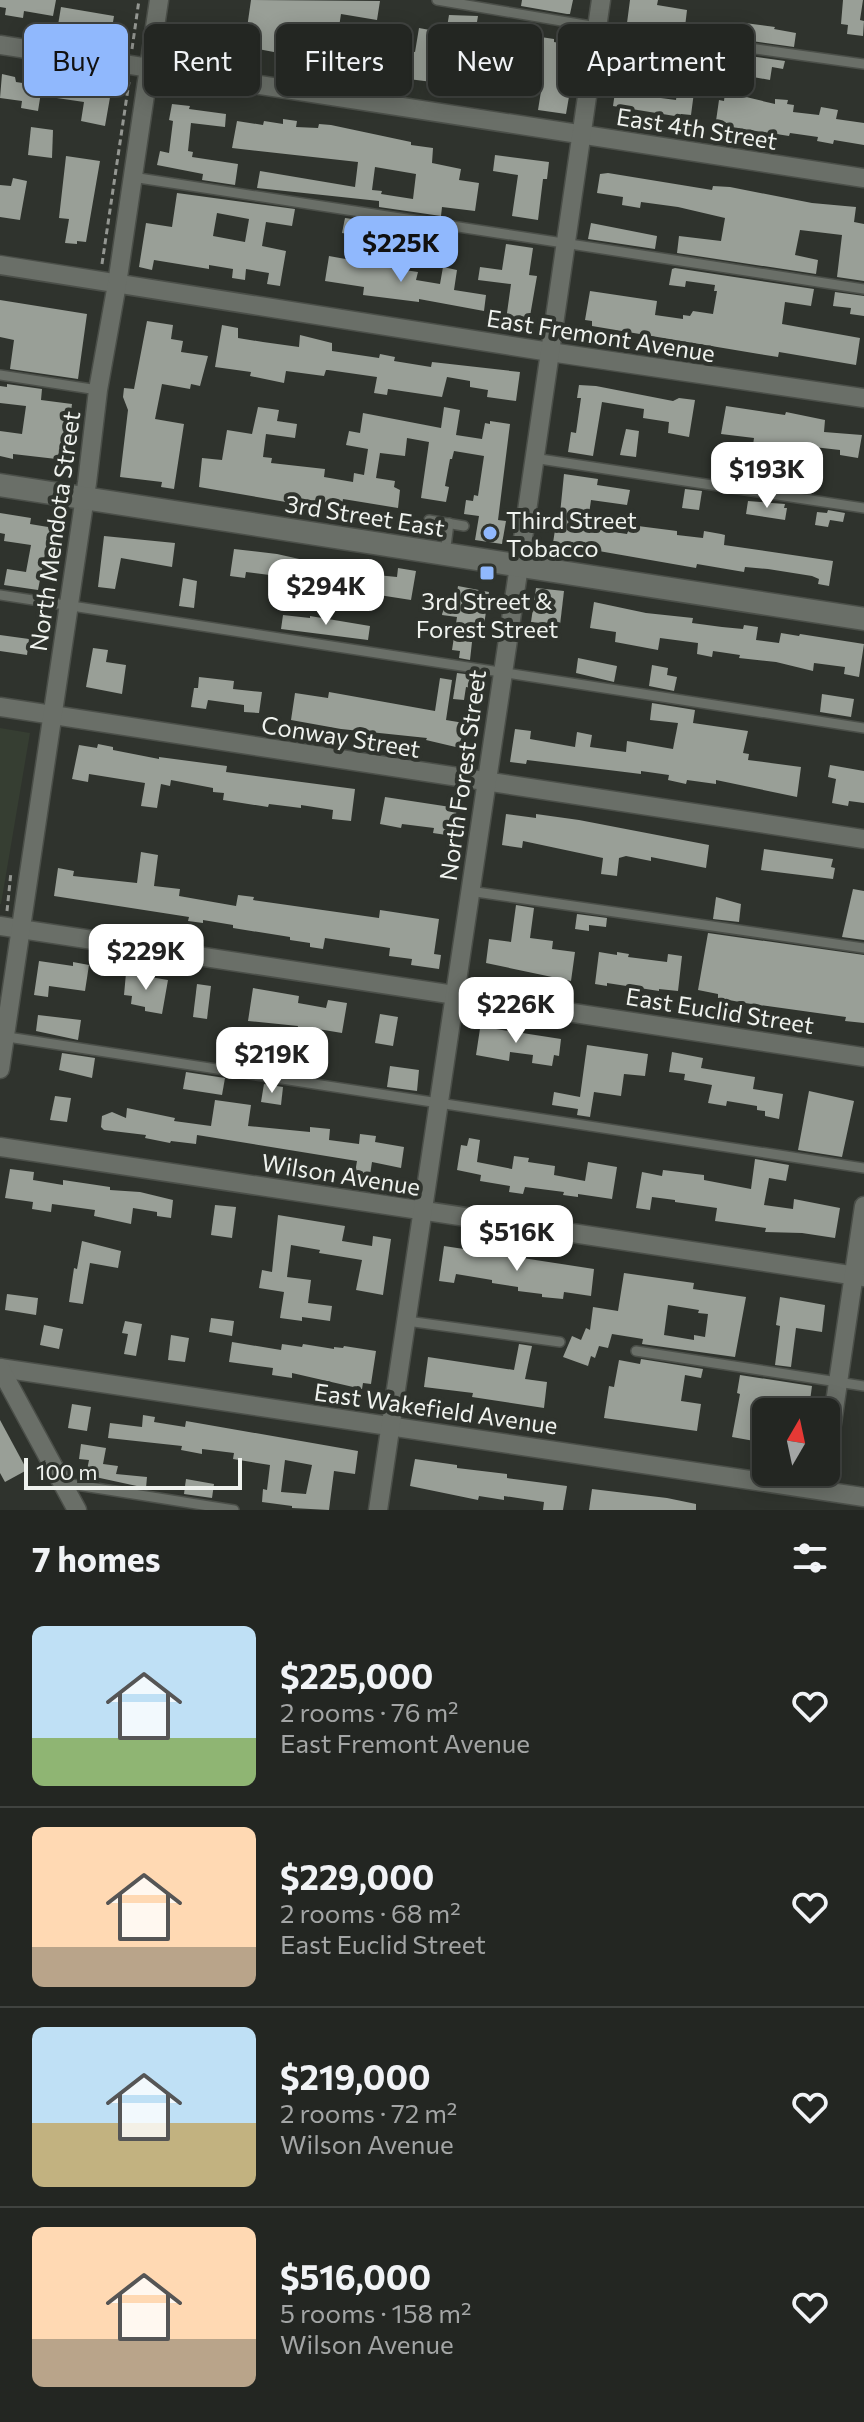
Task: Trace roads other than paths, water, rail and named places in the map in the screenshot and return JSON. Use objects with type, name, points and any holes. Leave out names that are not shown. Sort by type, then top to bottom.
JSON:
[{"type":"street","name":"North Mendota Street","points":[[155,24],[159,0]]},
{"type":"street","name":"North Forest Street","points":[[597,24],[601,0]]},
{"type":"street","name":"East 4th Street","points":[[0,45],[144,67]]},
{"type":"street","name":"East 4th Street","points":[[260,85],[864,178]]},
{"type":"street","name":"North Mendota Street","points":[[0,1069],[2,1036],[53,715],[98,390],[145,96]]},
{"type":"street","name":"North Forest Street","points":[[378,1510],[588,96]]},
{"type":"street","name":"East Fremont Avenue","points":[[0,265],[864,398]]},
{"type":"street","name":"3rd Street East","points":[[0,485],[864,619]]},
{"type":"street","name":"Conway Street","points":[[0,707],[864,839]]},
{"type":"street","name":"East Euclid Street","points":[[0,926],[864,1057]]},
{"type":"street","name":"Wilson Avenue","points":[[0,1147],[859,1276]]},
{"type":"street","points":[[836,1398],[859,1276],[864,1206]]},
{"type":"street","points":[[0,1368],[77,1510]]},
{"type":"street","name":"East Wakefield Avenue","points":[[0,1368],[391,1426],[752,1472]]},
{"type":"street","points":[[819,1510],[822,1486]]},
{"type":"street","name":"East Wakefield Avenue","points":[[836,1486],[864,1497]]},
{"type":"lane","points":[[437,0],[579,24]]},
{"type":"lane","points":[[754,49],[864,64]]},
{"type":"lane","points":[[132,177],[864,289]]},
{"type":"lane","points":[[0,375],[98,390]]},
{"type":"lane","points":[[533,458],[864,508]]},
{"type":"lane","points":[[429,520],[464,526]]},
{"type":"lane","points":[[445,554],[449,523]]},
{"type":"lane","points":[[0,595],[864,728]]},
{"type":"lane","points":[[469,891],[864,948]]},
{"type":"lane","points":[[2,1036],[864,1168]]},
{"type":"lane","points":[[407,1321],[560,1342]]},
{"type":"lane","points":[[636,1351],[864,1386]]},
{"type":"lane","points":[[63,1483],[234,1510]]},
{"type":"place","name":"Third Street Tobacco","points":[[490,533]]},
{"type":"place","name":"3rd Street & Forest Street","points":[[487,573]]}]
